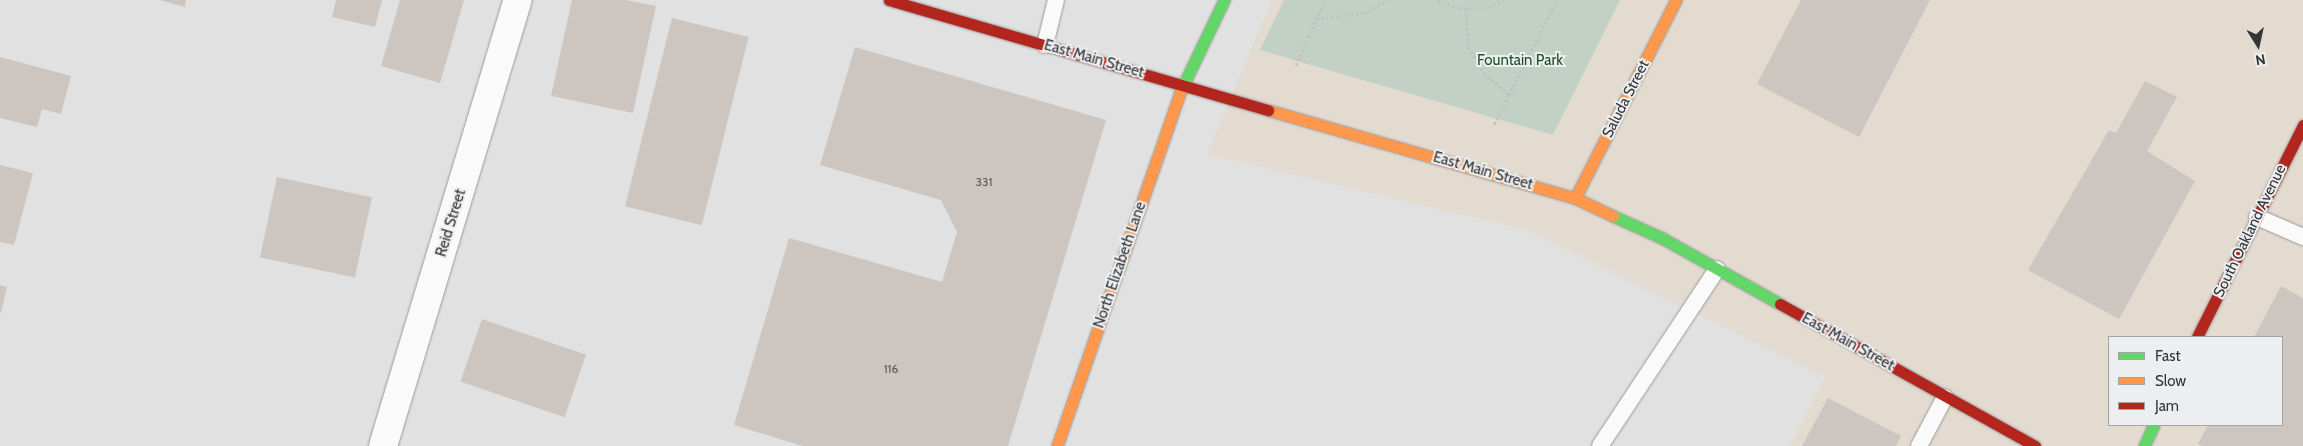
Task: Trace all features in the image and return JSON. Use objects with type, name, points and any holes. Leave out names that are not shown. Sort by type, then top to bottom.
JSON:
[{"type":"street","name":"Reid Street","points":[[383,446],[518,0]]},
{"type":"street","name":"East Main Street","points":[[889,0],[1575,198],[1662,238],[2035,446]]},
{"type":"street","name":"North Elizabeth Lane","points":[[1058,446],[1182,84],[1224,0]]},
{"type":"street","name":"Saluda Street","points":[[1575,198],[1676,0]]},
{"type":"street","name":"South Oakland Avenue","points":[[2198,336],[2303,125]]},
{"type":"street","points":[[2144,446],[2154,426]]},
{"type":"lane","points":[[1046,45],[1056,0]]},
{"type":"lane","points":[[2257,217],[2303,237]]},
{"type":"lane","points":[[1600,446],[1717,269]]},
{"type":"lane","points":[[1919,446],[1945,397]]},
{"type":"path","points":[[1296,65],[1326,0]]},
{"type":"path","points":[[1316,19],[1364,13],[1388,0]]},
{"type":"path","points":[[1438,0],[1466,8],[1484,8],[1507,0]]},
{"type":"path","points":[[1493,126],[1558,0]]},
{"type":"path","points":[[1466,8],[1468,47],[1484,73],[1509,95]]},
{"type":"shaded area","points":[[1272,0],[2303,0],[2303,446],[1790,446],[1825,377],[1527,230],[1207,154]]},
{"type":"green space","name":"Fountain Park","points":[[1284,0],[1620,0],[1553,135],[1260,50]]},
{"type":"building","points":[[160,0],[186,0],[185,7]]},
{"type":"building","points":[[336,0],[382,0],[375,27],[332,17]]},
{"type":"building","points":[[400,0],[464,0],[440,83],[381,66]]},
{"type":"building","points":[[572,0],[626,0],[656,6],[633,113],[551,96]]},
{"type":"building","points":[[1801,0],[1930,0],[1859,137],[1757,84]]},
{"type":"building","points":[[672,18],[749,37],[702,225],[625,206]]},
{"type":"building","points":[[855,47],[1106,120],[1008,446],[803,446],[734,425],[789,238],[942,282],[957,232],[941,200],[820,165]]},
{"type":"building","points":[[0,57],[71,76],[61,114],[42,109],[37,127],[0,118]]},
{"type":"building","points":[[2145,81],[2177,97],[2147,151],[2195,181],[2119,319],[2028,270],[2109,130],[2116,133]]},
{"type":"building","points":[[0,165],[33,173],[14,245],[0,242]]},
{"type":"building","points":[[277,177],[372,197],[355,277],[260,257]]},
{"type":"building","points":[[0,285],[7,287],[1,313],[0,313]]},
{"type":"building","points":[[2281,286],[2303,298],[2303,446],[2202,446],[2198,444],[2207,426],[2283,426],[2283,336],[2255,336]]},
{"type":"building","points":[[482,319],[586,355],[565,417],[461,381]]},
{"type":"building","points":[[1828,398],[1901,436],[1896,446],[1802,446]]},
{"type":"traffic: fast","points":[[1180,92],[1224,0]]},
{"type":"traffic: fast","points":[[1613,216],[1662,238],[1780,304]]},
{"type":"traffic: fast","points":[[2144,446],[2154,426]]},
{"type":"traffic: slow","points":[[1575,198],[1676,0]]},
{"type":"traffic: slow","points":[[1057,446],[1180,92]]},
{"type":"traffic: slow","points":[[1268,110],[1575,198],[1613,216]]},
{"type":"traffic: jam","points":[[889,0],[1268,110]]},
{"type":"traffic: jam","points":[[2198,336],[2303,125]]},
{"type":"traffic: jam","points":[[1780,304],[2035,446]]}]
